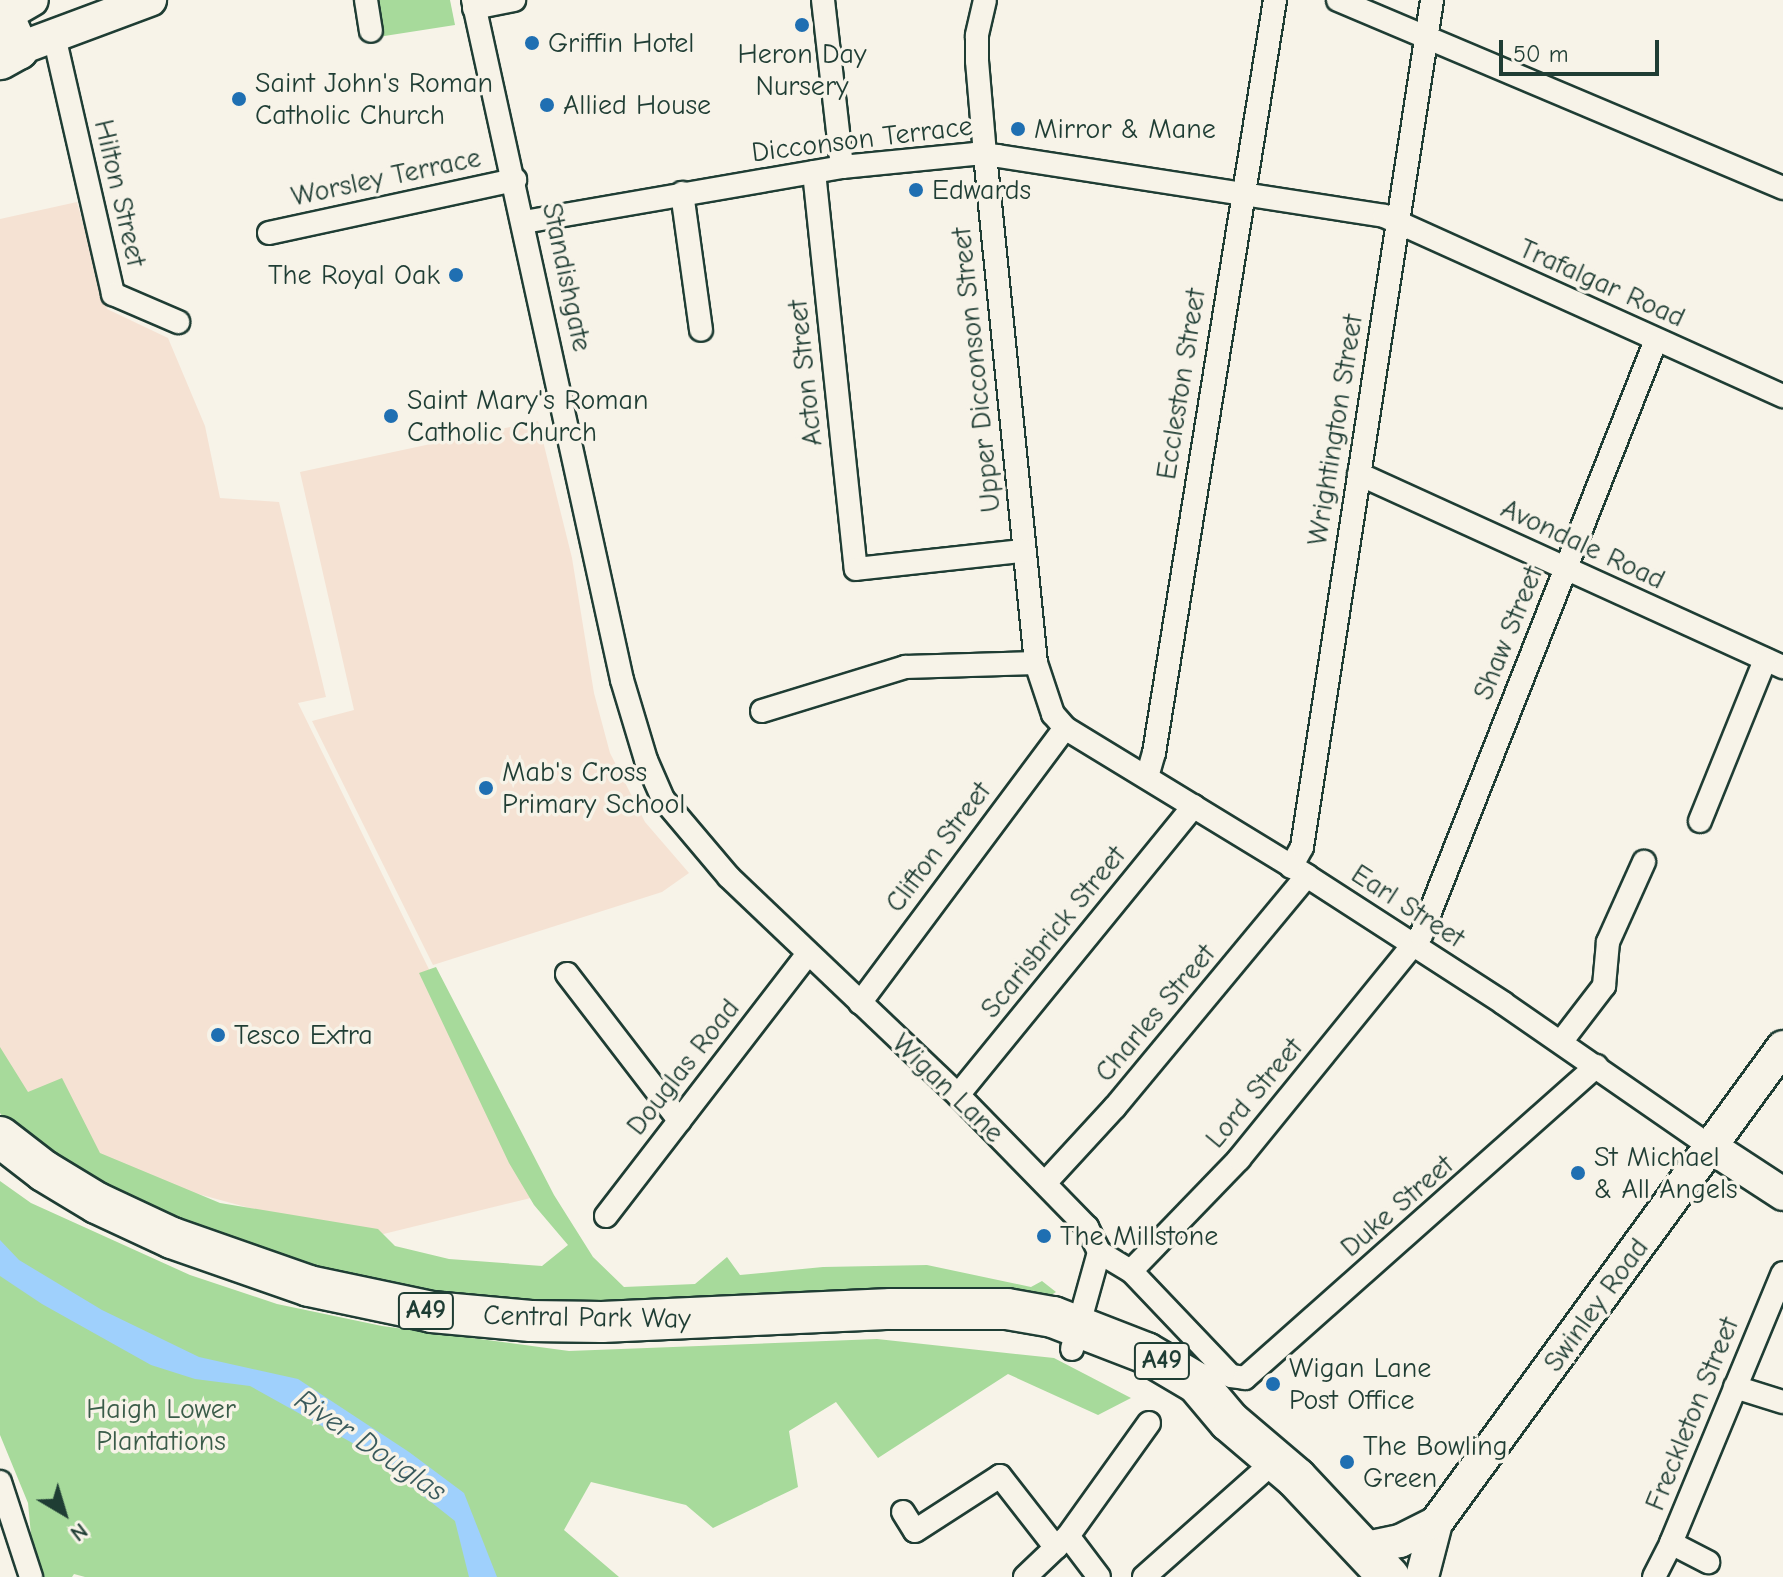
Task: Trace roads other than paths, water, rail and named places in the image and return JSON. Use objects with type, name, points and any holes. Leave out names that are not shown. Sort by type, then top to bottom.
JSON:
[{"type":"highway","name":"Central Park Way","points":[[0,1137],[44,1171],[97,1203],[172,1238],[253,1268],[364,1300],[432,1312],[531,1321],[670,1321],[891,1309],[926,1311],[1075,1337],[1123,1366],[1160,1407]]},
{"type":"highway","name":"A49","points":[[1075,1337],[1146,1353],[1197,1383],[1229,1421],[1277,1459],[1376,1563]]},
{"type":"highway","name":"A49","points":[[1160,1407],[1195,1407],[1229,1421]]},
{"type":"street","points":[[15,27],[150,0]]},
{"type":"street","points":[[366,0],[371,31]]},
{"type":"street","points":[[474,4],[514,0]]},
{"type":"street","points":[[823,0],[842,167]]},
{"type":"street","name":"Upper Dicconson Street","points":[[985,0],[977,36],[977,61],[1023,551],[1036,663],[1049,705],[1065,728]]},
{"type":"street","name":"Eccleston Street","points":[[1147,777],[1154,753],[1275,0]]},
{"type":"street","points":[[1338,0],[1783,188]]},
{"type":"street","name":"Wrightington Street","points":[[1299,872],[1432,0]]},
{"type":"street","name":"Standishgate","points":[[474,4],[515,180],[622,680],[646,760],[663,799]]},
{"type":"street","name":"Hilton Street","points":[[15,27],[113,294],[178,322]]},
{"type":"street","name":"Dicconson Terrace","points":[[524,222],[842,167],[985,154],[1384,216],[1398,222]]},
{"type":"street","name":"Acton Street","points":[[814,172],[856,569],[1023,551]]},
{"type":"street","name":"Worsley Terrace","points":[[269,233],[515,180]]},
{"type":"street","points":[[682,193],[701,330]]},
{"type":"street","name":"Trafalgar Road","points":[[1398,222],[1783,396]]},
{"type":"street","name":"Shaw Street","points":[[1415,946],[1656,340]]},
{"type":"street","name":"Avondale Road","points":[[1359,474],[1774,663]]},
{"type":"street","points":[[762,711],[905,667],[1036,663]]},
{"type":"street","points":[[1700,821],[1774,663]]},
{"type":"street","name":"Earl Street","points":[[1065,728],[1415,946],[1597,1066],[1711,1147]]},
{"type":"street","name":"Clifton Street","points":[[860,1003],[1065,728]]},
{"type":"street","name":"Wigan Lane","points":[[663,799],[729,877],[958,1095],[1087,1227],[1099,1252],[1131,1271],[1231,1376]]},
{"type":"street","name":"Scarisbrick Street","points":[[958,1095],[1194,806]]},
{"type":"street","points":[[1561,1042],[1604,986],[1608,942],[1642,887],[1644,862]]},
{"type":"street","name":"Charles Street","points":[[1045,1183],[1115,1107],[1299,872]]},
{"type":"street","name":"Lord Street","points":[[1131,1271],[1239,1159],[1415,946]]},
{"type":"street","name":"Douglas Road","points":[[606,1216],[808,954]]},
{"type":"street","points":[[567,974],[680,1121]]},
{"type":"street","name":"Swinley Road","points":[[1422,1577],[1436,1523],[1783,1047]]},
{"type":"street","name":"Duke Street","points":[[1231,1376],[1251,1375],[1589,1077],[1597,1066]]},
{"type":"street","points":[[1711,1147],[1783,1194]]},
{"type":"street","points":[[1075,1337],[1099,1252]]},
{"type":"street","name":"Freckleton Street","points":[[1654,1577],[1783,1273]]},
{"type":"street","points":[[1735,1387],[1783,1402]]},
{"type":"street","points":[[1025,1577],[1062,1542],[1160,1407]]},
{"type":"street","points":[[1144,1577],[1277,1459]]},
{"type":"street","points":[[903,1512],[915,1531],[1000,1476],[1099,1577]]},
{"type":"street","points":[[0,1482],[31,1577]]},
{"type":"street","name":"Swinley Road","points":[[1376,1563],[1400,1541],[1436,1523]]},
{"type":"street","points":[[1671,1543],[1708,1562]]},
{"type":"water","name":"River Douglas","points":[[0,1240],[19,1260],[102,1310],[199,1357],[298,1379],[409,1452],[464,1493],[497,1577],[469,1577],[455,1521],[365,1450],[250,1386],[195,1379],[151,1365],[42,1304],[0,1276]]},
{"type":"place","name":"Heron Day Nursery","points":[[802,25]]},
{"type":"place","name":"Griffin Hotel","points":[[532,43]]},
{"type":"place","name":"Saint John's Roman Catholic Church","points":[[239,99]]},
{"type":"place","name":"Allied House","points":[[547,105]]},
{"type":"place","name":"Mirror & Mane","points":[[1018,129]]},
{"type":"place","name":"Edwards","points":[[916,190]]},
{"type":"place","name":"The Royal Oak","points":[[456,275]]},
{"type":"place","name":"Saint Mary's Roman Catholic Church","points":[[391,416]]},
{"type":"place","name":"Mab's Cross Primary School","points":[[486,788]]},
{"type":"place","name":"Tesco Extra","points":[[218,1035]]},
{"type":"place","name":"St Michael & All Angels","points":[[1578,1173]]},
{"type":"place","name":"The Millstone","points":[[1044,1236]]},
{"type":"place","name":"Wigan Lane Post Office","points":[[1273,1384]]},
{"type":"place","name":"The Bowling Green","points":[[1347,1462]]},
{"type":"park label","name":"Haigh Lower Plantations","points":[[161,1425]]}]
